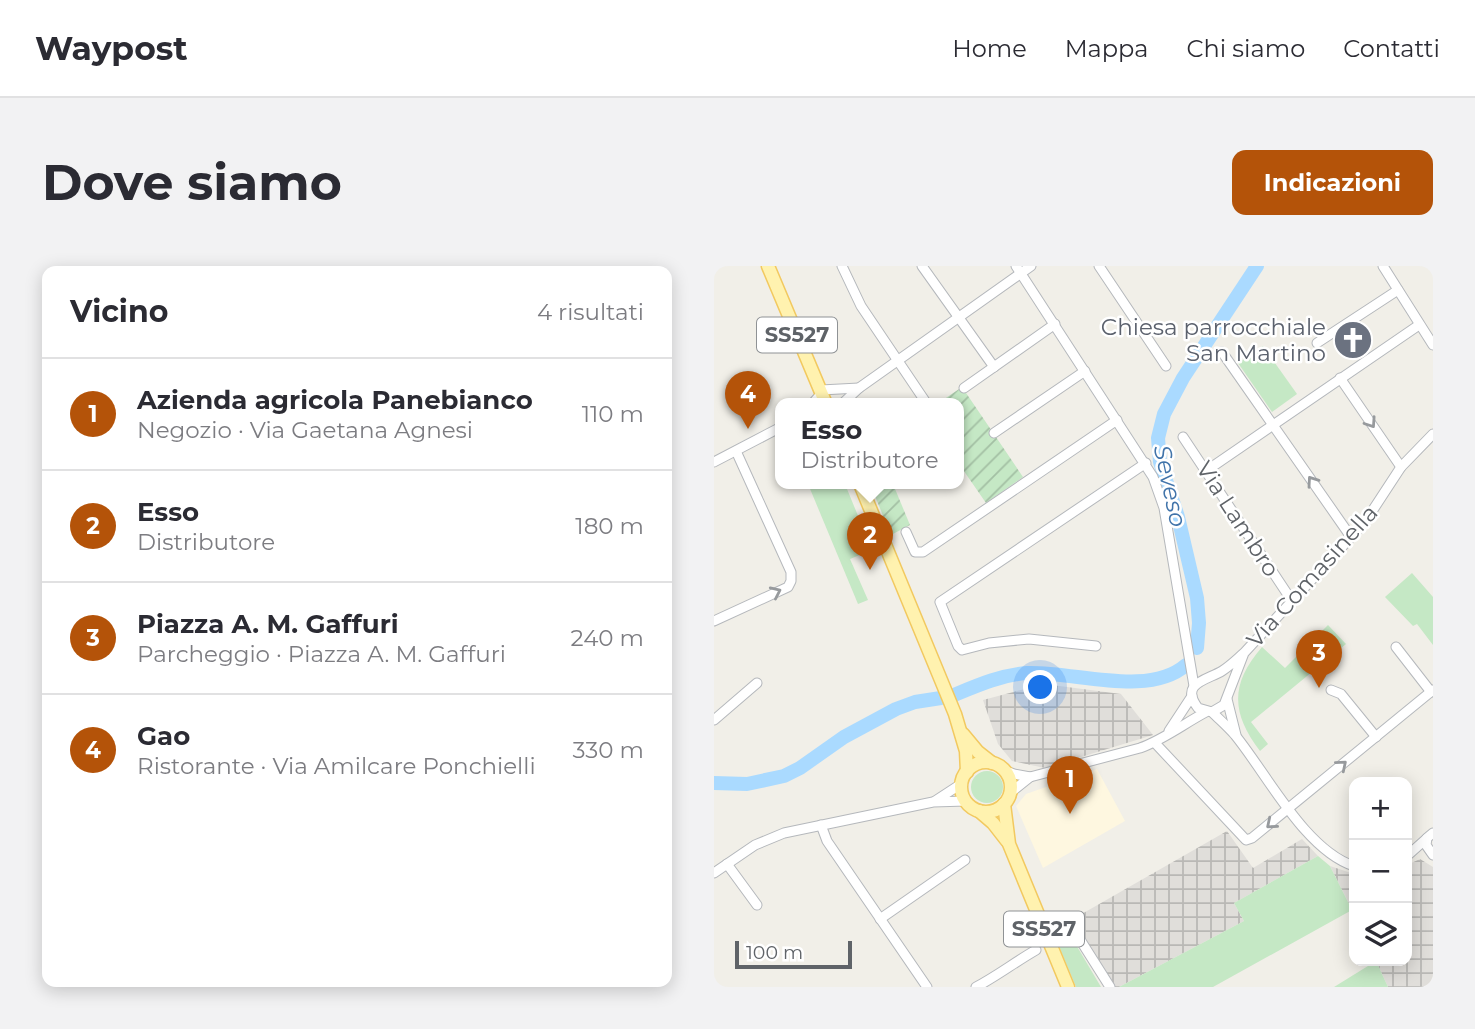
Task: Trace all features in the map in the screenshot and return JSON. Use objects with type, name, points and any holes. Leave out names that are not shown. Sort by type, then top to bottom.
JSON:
[{"type":"main road","name":"SS527","points":[[768,266],[823,396]]},
{"type":"main road","name":"SS527","points":[[862,489],[962,733],[966,802],[993,823],[1009,844],[1068,987]]},
{"type":"main road","name":"SS527","points":[[962,733],[978,752],[998,767],[1010,784],[1007,799],[1009,844]]},
{"type":"main road","points":[[964,778],[978,764],[998,767]]},
{"type":"main road","points":[[978,811],[992,811],[1007,799]]},
{"type":"street","points":[[842,266],[861,306],[923,398]]},
{"type":"street","points":[[922,266],[994,367]]},
{"type":"street","points":[[848,398],[1018,269],[1031,266]]},
{"type":"street","points":[[1099,266],[1166,366]]},
{"type":"street","points":[[1383,266],[1433,345]]},
{"type":"street","points":[[1018,269],[1146,463],[1164,508],[1194,665],[1192,696],[1168,733]]},
{"type":"street","points":[[1317,343],[1398,289]]},
{"type":"street","points":[[964,388],[1055,324]]},
{"type":"street","points":[[1206,471],[1419,325]]},
{"type":"street","points":[[1222,352],[1351,537]]},
{"type":"street","points":[[994,433],[1085,371]]},
{"type":"street","points":[[1340,378],[1401,467]]},
{"type":"street","points":[[823,396],[859,388]]},
{"type":"street","points":[[906,532],[915,552],[923,552],[1117,420]]},
{"type":"street","points":[[714,462],[775,430]]},
{"type":"street","name":"Via Comasinella","points":[[1208,677],[1226,668],[1244,653],[1365,522],[1401,467],[1433,434]]},
{"type":"street","name":"Via Lambro","points":[[1183,437],[1292,601]]},
{"type":"street","points":[[1425,442],[1432,450]]},
{"type":"street","points":[[714,621],[788,587],[791,581],[791,572],[736,451]]},
{"type":"street","points":[[1096,646],[1029,639],[989,643],[964,650],[958,646],[940,603],[1146,463]]},
{"type":"street","points":[[1155,743],[1246,839],[1252,838],[1432,691],[1396,647]]},
{"type":"street","name":"Via Comasinella","points":[[1227,696],[1244,653]]},
{"type":"street","points":[[1194,665],[1208,677],[1221,681],[1237,737]]},
{"type":"street","points":[[1194,686],[1208,677]]},
{"type":"street","points":[[714,720],[757,683]]},
{"type":"street","points":[[1331,690],[1341,694],[1376,737]]},
{"type":"street","points":[[1192,696],[1198,708],[1209,712],[1237,737],[1289,809],[1323,848],[1349,864]]},
{"type":"street","points":[[998,767],[1030,777],[1155,743],[1168,733],[1219,709],[1227,696]]},
{"type":"street","points":[[1007,799],[1030,777]]},
{"type":"street","points":[[933,802],[964,778]]},
{"type":"street","points":[[714,873],[770,838],[933,802],[966,802]]},
{"type":"street","points":[[821,825],[827,841],[927,987]]},
{"type":"street","points":[[1412,856],[1432,855],[1426,845],[1430,835]]},
{"type":"street","points":[[1412,852],[1430,835]]},
{"type":"street","points":[[880,919],[965,860]]},
{"type":"street","points":[[727,864],[757,905]]},
{"type":"street","points":[[1049,941],[1066,929],[1074,930],[1110,987]]},
{"type":"street","points":[[976,987],[1036,950]]},
{"type":"shaded area","points":[[1044,684],[1121,694],[1153,735],[1045,768],[1012,761],[998,744],[983,700]]},
{"type":"shaded area","points":[[1097,769],[1125,821],[1043,868],[1016,806],[1026,794]]},
{"type":"shaded area","points":[[1227,831],[1253,868],[1302,839],[1318,856],[1234,903],[1244,921],[1119,987],[1113,987],[1073,919]]},
{"type":"shaded area","points":[[1420,859],[1433,867],[1433,987],[1388,987],[1378,966],[1412,966],[1412,863]]},
{"type":"shaded area","points":[[1330,866],[1349,872],[1349,904]]},
{"type":"green space","points":[[1263,346],[1297,394],[1272,412],[1238,363]]},
{"type":"green space","points":[[962,387],[1023,477],[986,503],[964,471],[964,398],[946,398]]},
{"type":"green space","points":[[810,489],[847,489],[872,550],[850,559],[868,600],[858,604]]},
{"type":"green space","points":[[872,489],[895,489],[910,525],[891,535]]},
{"type":"green space","points":[[1412,573],[1433,597],[1433,645],[1417,624],[1413,626],[1385,597]]},
{"type":"green space","points":[[1328,625],[1346,644],[1251,722],[1268,744],[1260,751],[1250,737],[1239,711],[1238,699],[1244,674],[1262,647],[1285,668]]},
{"type":"green space","points":[[987,771],[999,775],[1003,787],[999,799],[987,803],[975,799],[971,787],[975,775]]},
{"type":"green space","points":[[1318,856],[1330,866],[1349,904],[1349,912],[1213,987],[1119,987],[1244,921],[1234,903]]},
{"type":"green space","points":[[1066,934],[1072,938],[1101,987],[1076,987],[1058,944],[1059,939]]},
{"type":"green space","points":[[1368,966],[1378,966],[1388,987],[1334,987]]},
{"type":"waterway","name":"Seveso","points":[[1197,648],[1197,598],[1178,517],[1160,462],[1158,438],[1164,414],[1183,378],[1257,266]]},
{"type":"waterway","name":"Seveso","points":[[954,695],[1017,674],[1046,673],[1131,682],[1170,675],[1186,665]]},
{"type":"waterway","name":"Seveso","points":[[714,783],[747,784],[784,776],[844,737],[896,709],[915,702],[941,698]]},
{"type":"place","name":"Chiesa parrocchiale San Martino","points":[[1353,340]]},
{"type":"place","name":"Gao","points":[[748,429]]},
{"type":"place","name":"Esso","points":[[870,570]]},
{"type":"place","name":"Piazza A. M. Gaffuri","points":[[1319,688]]},
{"type":"place","name":"Azienda agricola Panebianco","points":[[1070,814]]}]
